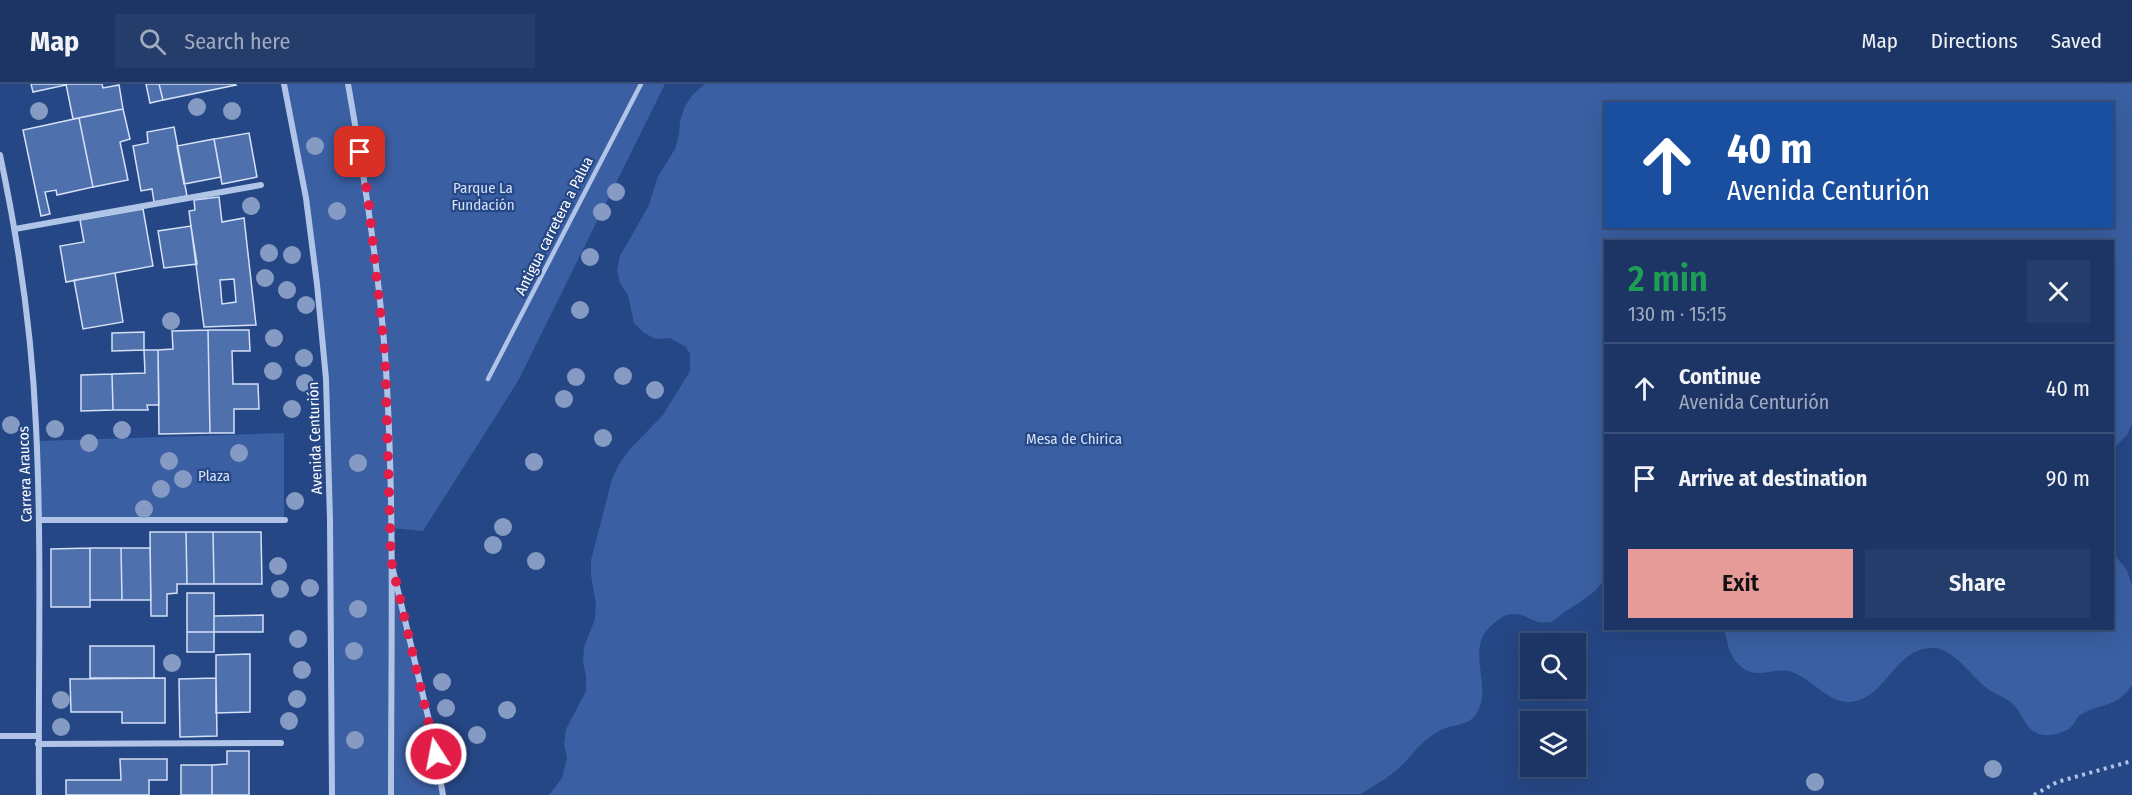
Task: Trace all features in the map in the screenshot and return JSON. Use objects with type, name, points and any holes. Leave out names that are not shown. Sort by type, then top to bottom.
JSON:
[{"type":"street","name":"Avenida Centurión","points":[[284,84],[306,198],[326,379],[330,520],[332,795]]},
{"type":"street","points":[[348,84],[368,197],[385,355],[391,560],[391,795]]},
{"type":"street","name":"Carrera Araucos","points":[[0,155],[15,229],[31,357],[36,425],[39,520],[39,795]]},
{"type":"street","points":[[15,229],[261,185]]},
{"type":"street","points":[[39,520],[285,520]]},
{"type":"street","points":[[391,560],[432,733],[443,795]]},
{"type":"street","points":[[0,736],[39,736]]},
{"type":"street","points":[[38,744],[281,743]]},
{"type":"lane","name":"Antigua carretera a Palua","points":[[488,379],[641,84]]},
{"type":"path","points":[[2034,795],[2057,782],[2132,761]]},
{"type":"green space","name":"Parque La Fundación","points":[[284,84],[665,84],[518,381],[423,531],[391,528],[391,560],[443,795],[332,795],[326,379],[306,198]]},
{"type":"green space","name":"Mesa de Chirica","points":[[705,84],[2132,84],[2132,424],[2127,435],[2114,448],[2114,240],[1604,240],[1604,580],[1594,592],[1552,622],[1538,622],[1513,614],[1493,624],[1484,634],[1480,646],[1482,696],[1480,707],[1473,718],[1466,723],[1433,734],[1394,772],[1361,794],[549,795],[562,778],[567,758],[564,744],[566,729],[586,691],[584,647],[595,619],[596,604],[591,560],[612,479],[630,449],[663,415],[690,371],[690,354],[686,347],[670,338],[656,339],[644,333],[634,323],[628,295],[620,283],[617,270],[620,256],[649,205],[658,176],[675,149],[685,106],[693,94]]},
{"type":"green space","name":"Plaza","points":[[284,433],[284,518],[41,518],[39,441]]},
{"type":"green space","points":[[2114,554],[2127,570],[2132,586],[2132,685],[2114,702],[2089,710],[2080,715],[2069,729],[2055,734],[2039,734],[2029,728],[2011,703],[1984,686],[1957,659],[1941,650],[1922,649],[1912,654],[1903,660],[1873,692],[1853,702],[1844,702],[1826,694],[1792,672],[1755,673],[1749,671],[1738,664],[1728,646],[1724,630],[2114,630]]},
{"type":"building","points":[[31,84],[66,84],[66,85],[33,92]]},
{"type":"building","points":[[66,84],[102,84],[103,88],[119,85],[123,109],[73,119]]},
{"type":"building","points":[[146,84],[159,84],[163,100],[150,103]]},
{"type":"building","points":[[159,84],[235,84],[236,85],[163,100]]},
{"type":"building","points":[[123,109],[130,139],[120,142],[128,180],[93,187],[79,118]]},
{"type":"building","points":[[79,118],[93,187],[57,195],[56,190],[45,192],[50,214],[41,216],[23,130]]},
{"type":"building","points":[[174,127],[187,196],[154,202],[152,189],[141,191],[133,146],[148,143],[147,132]]},
{"type":"building","points":[[249,133],[257,177],[222,184],[214,139]]},
{"type":"building","points":[[214,139],[221,177],[184,184],[177,146]]},
{"type":"building","points":[[219,197],[222,222],[244,218],[256,325],[204,327],[189,211],[195,210],[194,200]],"holes":[[[234,279],[236,302],[222,304],[220,280]]]},
{"type":"building","points":[[143,209],[153,266],[66,282],[60,246],[84,242],[80,220]]},
{"type":"building","points":[[191,226],[197,264],[164,268],[158,231]]},
{"type":"building","points":[[115,273],[123,322],[83,329],[74,280]]},
{"type":"building","points":[[208,330],[249,330],[250,351],[232,351],[233,384],[258,384],[259,409],[234,409],[234,433],[210,433]]},
{"type":"building","points":[[208,330],[210,433],[159,434],[158,350],[173,349],[172,331]]},
{"type":"building","points":[[144,332],[144,350],[112,351],[112,333]]},
{"type":"building","points":[[144,350],[158,350],[159,405],[147,405],[148,410],[113,410],[112,374],[145,373]]},
{"type":"building","points":[[112,374],[113,410],[81,411],[81,375]]},
{"type":"building","points":[[150,532],[186,532],[187,584],[177,584],[177,593],[167,594],[167,616],[151,616]]},
{"type":"building","points":[[186,532],[213,532],[214,584],[187,584]]},
{"type":"building","points":[[213,532],[261,532],[262,584],[214,584]]},
{"type":"building","points":[[90,548],[90,607],[51,607],[51,549]]},
{"type":"building","points":[[90,548],[121,548],[122,600],[90,600]]},
{"type":"building","points":[[121,548],[150,548],[151,600],[122,600]]},
{"type":"building","points":[[187,593],[214,593],[214,632],[187,632]]},
{"type":"building","points":[[263,615],[263,632],[214,632],[214,616]]},
{"type":"building","points":[[187,632],[214,632],[214,652],[187,652]]},
{"type":"building","points":[[90,646],[154,646],[154,678],[90,678]]},
{"type":"building","points":[[250,654],[250,712],[216,713],[216,655]]},
{"type":"building","points":[[165,678],[165,723],[122,723],[122,712],[71,712],[70,679]]},
{"type":"building","points":[[216,678],[217,736],[180,737],[179,679]]},
{"type":"building","points":[[227,751],[249,751],[249,795],[212,795],[212,765],[227,764]]},
{"type":"building","points":[[120,759],[167,759],[167,780],[149,780],[149,795],[66,795],[66,780],[121,780]]},
{"type":"building","points":[[181,765],[212,765],[212,795],[181,795]]},
{"type":"route","points":[[360,152],[368,197],[385,355],[391,560],[436,754]]}]
